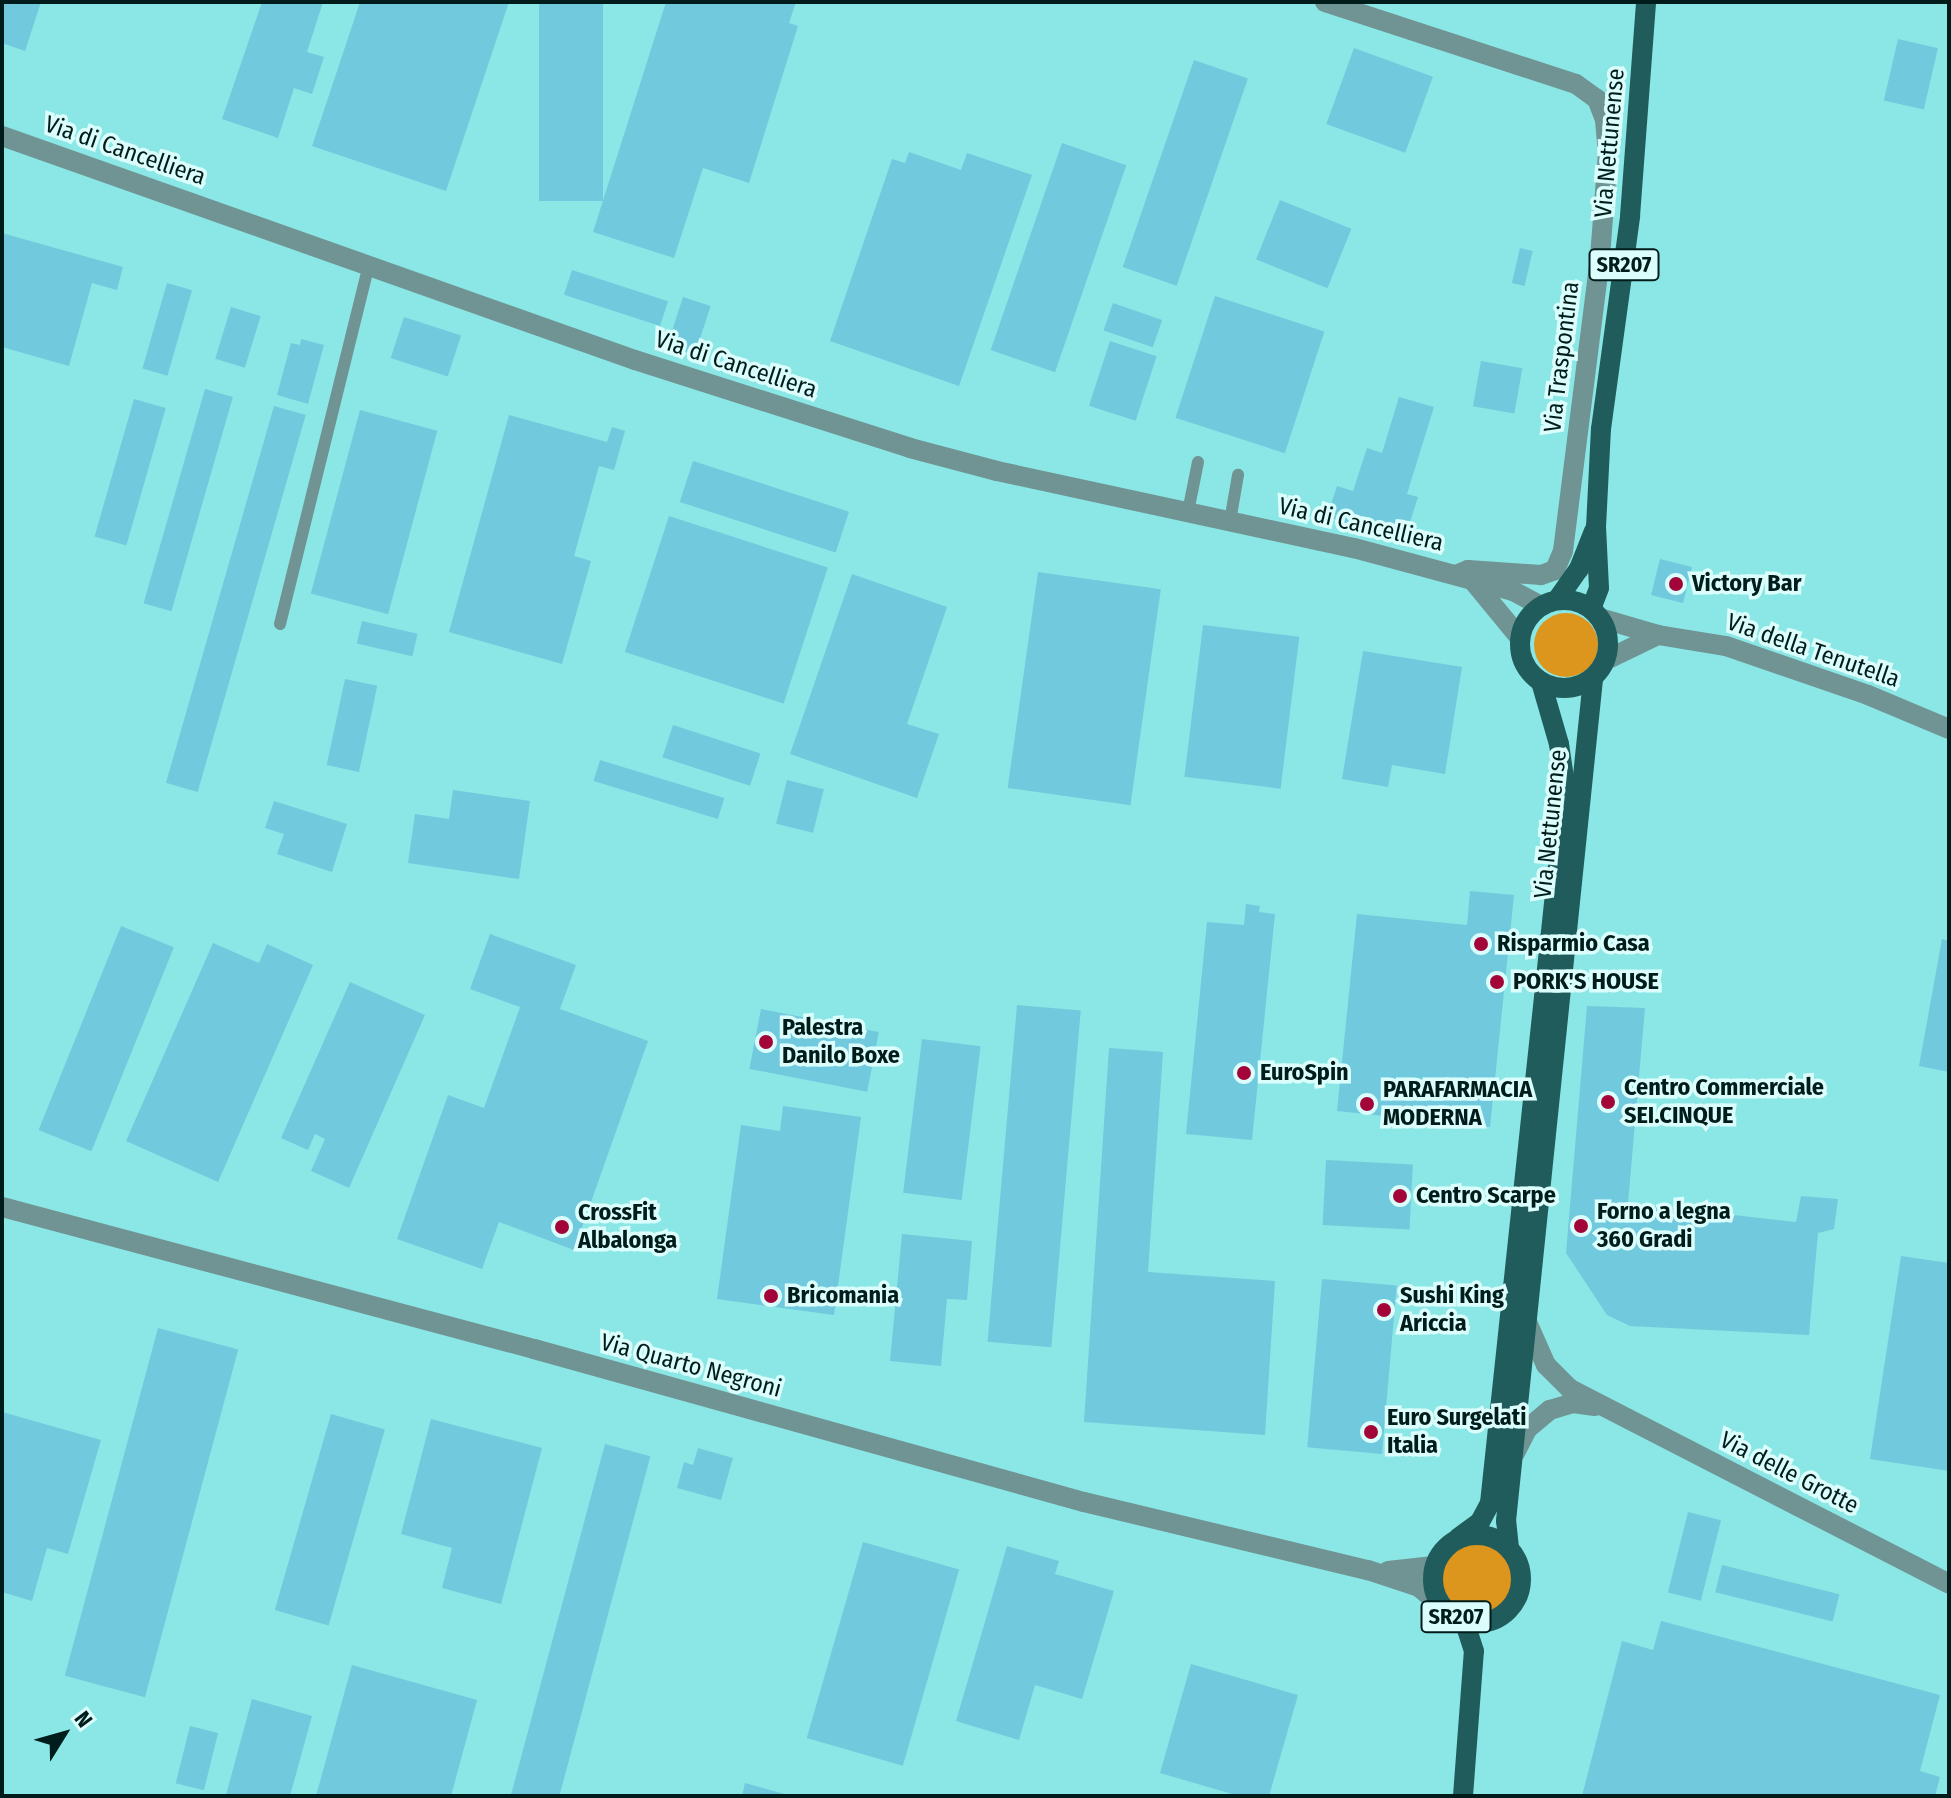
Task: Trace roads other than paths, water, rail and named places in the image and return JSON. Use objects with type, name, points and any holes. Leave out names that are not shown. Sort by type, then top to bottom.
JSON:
[{"type":"main road","name":"Via Nettunense","points":[[1509,1548],[1506,1521],[1593,679],[1606,660],[1608,639],[1596,614],[1601,429],[1637,148],[1646,2]]},
{"type":"main road","name":"Via Nettunense","points":[[1458,1538],[1480,1522],[1490,1503],[1566,791],[1559,744],[1541,682],[1524,663],[1520,638],[1527,620],[1549,603],[1579,569],[1596,527]]},
{"type":"main road","points":[[1549,603],[1580,603],[1596,614]]},
{"type":"main road","points":[[1541,682],[1567,689],[1593,679]]},
{"type":"main road","points":[[1458,1538],[1485,1535],[1509,1548]]},
{"type":"main road","name":"SR207","points":[[1458,1538],[1448,1545],[1434,1566],[1434,1588],[1444,1608],[1464,1621],[1487,1622],[1505,1613],[1521,1587],[1519,1566],[1509,1548]]},
{"type":"main road","name":"SR207","points":[[1464,1621],[1474,1651]]},
{"type":"main road","name":"SR207","points":[[1463,1796],[1474,1651],[1487,1622]]},
{"type":"street","name":"Via Traspontina","points":[[1325,2],[1576,84],[1597,99],[1605,120],[1608,153],[1600,258],[1563,551],[1555,570],[1541,575],[1468,570],[1464,578]]},
{"type":"street","name":"Via di Cancelliera","points":[[2,136],[635,360],[910,448],[997,471],[1230,521],[1464,578],[1549,603]]},
{"type":"street","points":[[1464,578],[1520,638]]},
{"type":"street","name":"Via della Tenutella","points":[[1596,614],[1658,635],[1726,646],[1856,691],[1949,729]]},
{"type":"street","points":[[1606,660],[1658,635]]},
{"type":"street","name":"Via Quarto Negroni","points":[[2,1207],[534,1349],[1084,1502],[1368,1570],[1419,1587],[1444,1608]]},
{"type":"street","name":"Via delle Grotte","points":[[1527,1322],[1536,1349],[1551,1372],[1570,1389],[1949,1584]]},
{"type":"street","name":"Via delle Grotte","points":[[1513,1457],[1527,1429],[1550,1410],[1573,1403],[1605,1409]]},
{"type":"street","name":"Via Quarto Negroni","points":[[1368,1570],[1400,1571],[1434,1566]]},
{"type":"lane","points":[[280,624],[369,264]]},
{"type":"lane","points":[[1188,512],[1198,462]]},
{"type":"lane","points":[[1230,521],[1238,475]]},
{"type":"place","name":"Victory Bar","points":[[1676,584]]},
{"type":"place","name":"Risparmio Casa","points":[[1481,944]]},
{"type":"place","name":"PORK'S HOUSE","points":[[1497,982]]},
{"type":"place","name":"Palestra Danilo Boxe","points":[[766,1042]]},
{"type":"place","name":"EuroSpin","points":[[1244,1073]]},
{"type":"place","name":"Centro Commerciale SEI.CINQUE","points":[[1608,1102]]},
{"type":"place","name":"PARAFARMACIA MODERNA","points":[[1367,1104]]},
{"type":"place","name":"Centro Scarpe","points":[[1400,1196]]},
{"type":"place","name":"Forno a legna 360 Gradi","points":[[1581,1226]]},
{"type":"place","name":"CrossFit Albalonga","points":[[562,1227]]},
{"type":"place","name":"Bricomania","points":[[771,1296]]},
{"type":"place","name":"Sushi King Ariccia","points":[[1384,1310]]},
{"type":"place","name":"Euro Surgelati Italia","points":[[1371,1432]]}]
